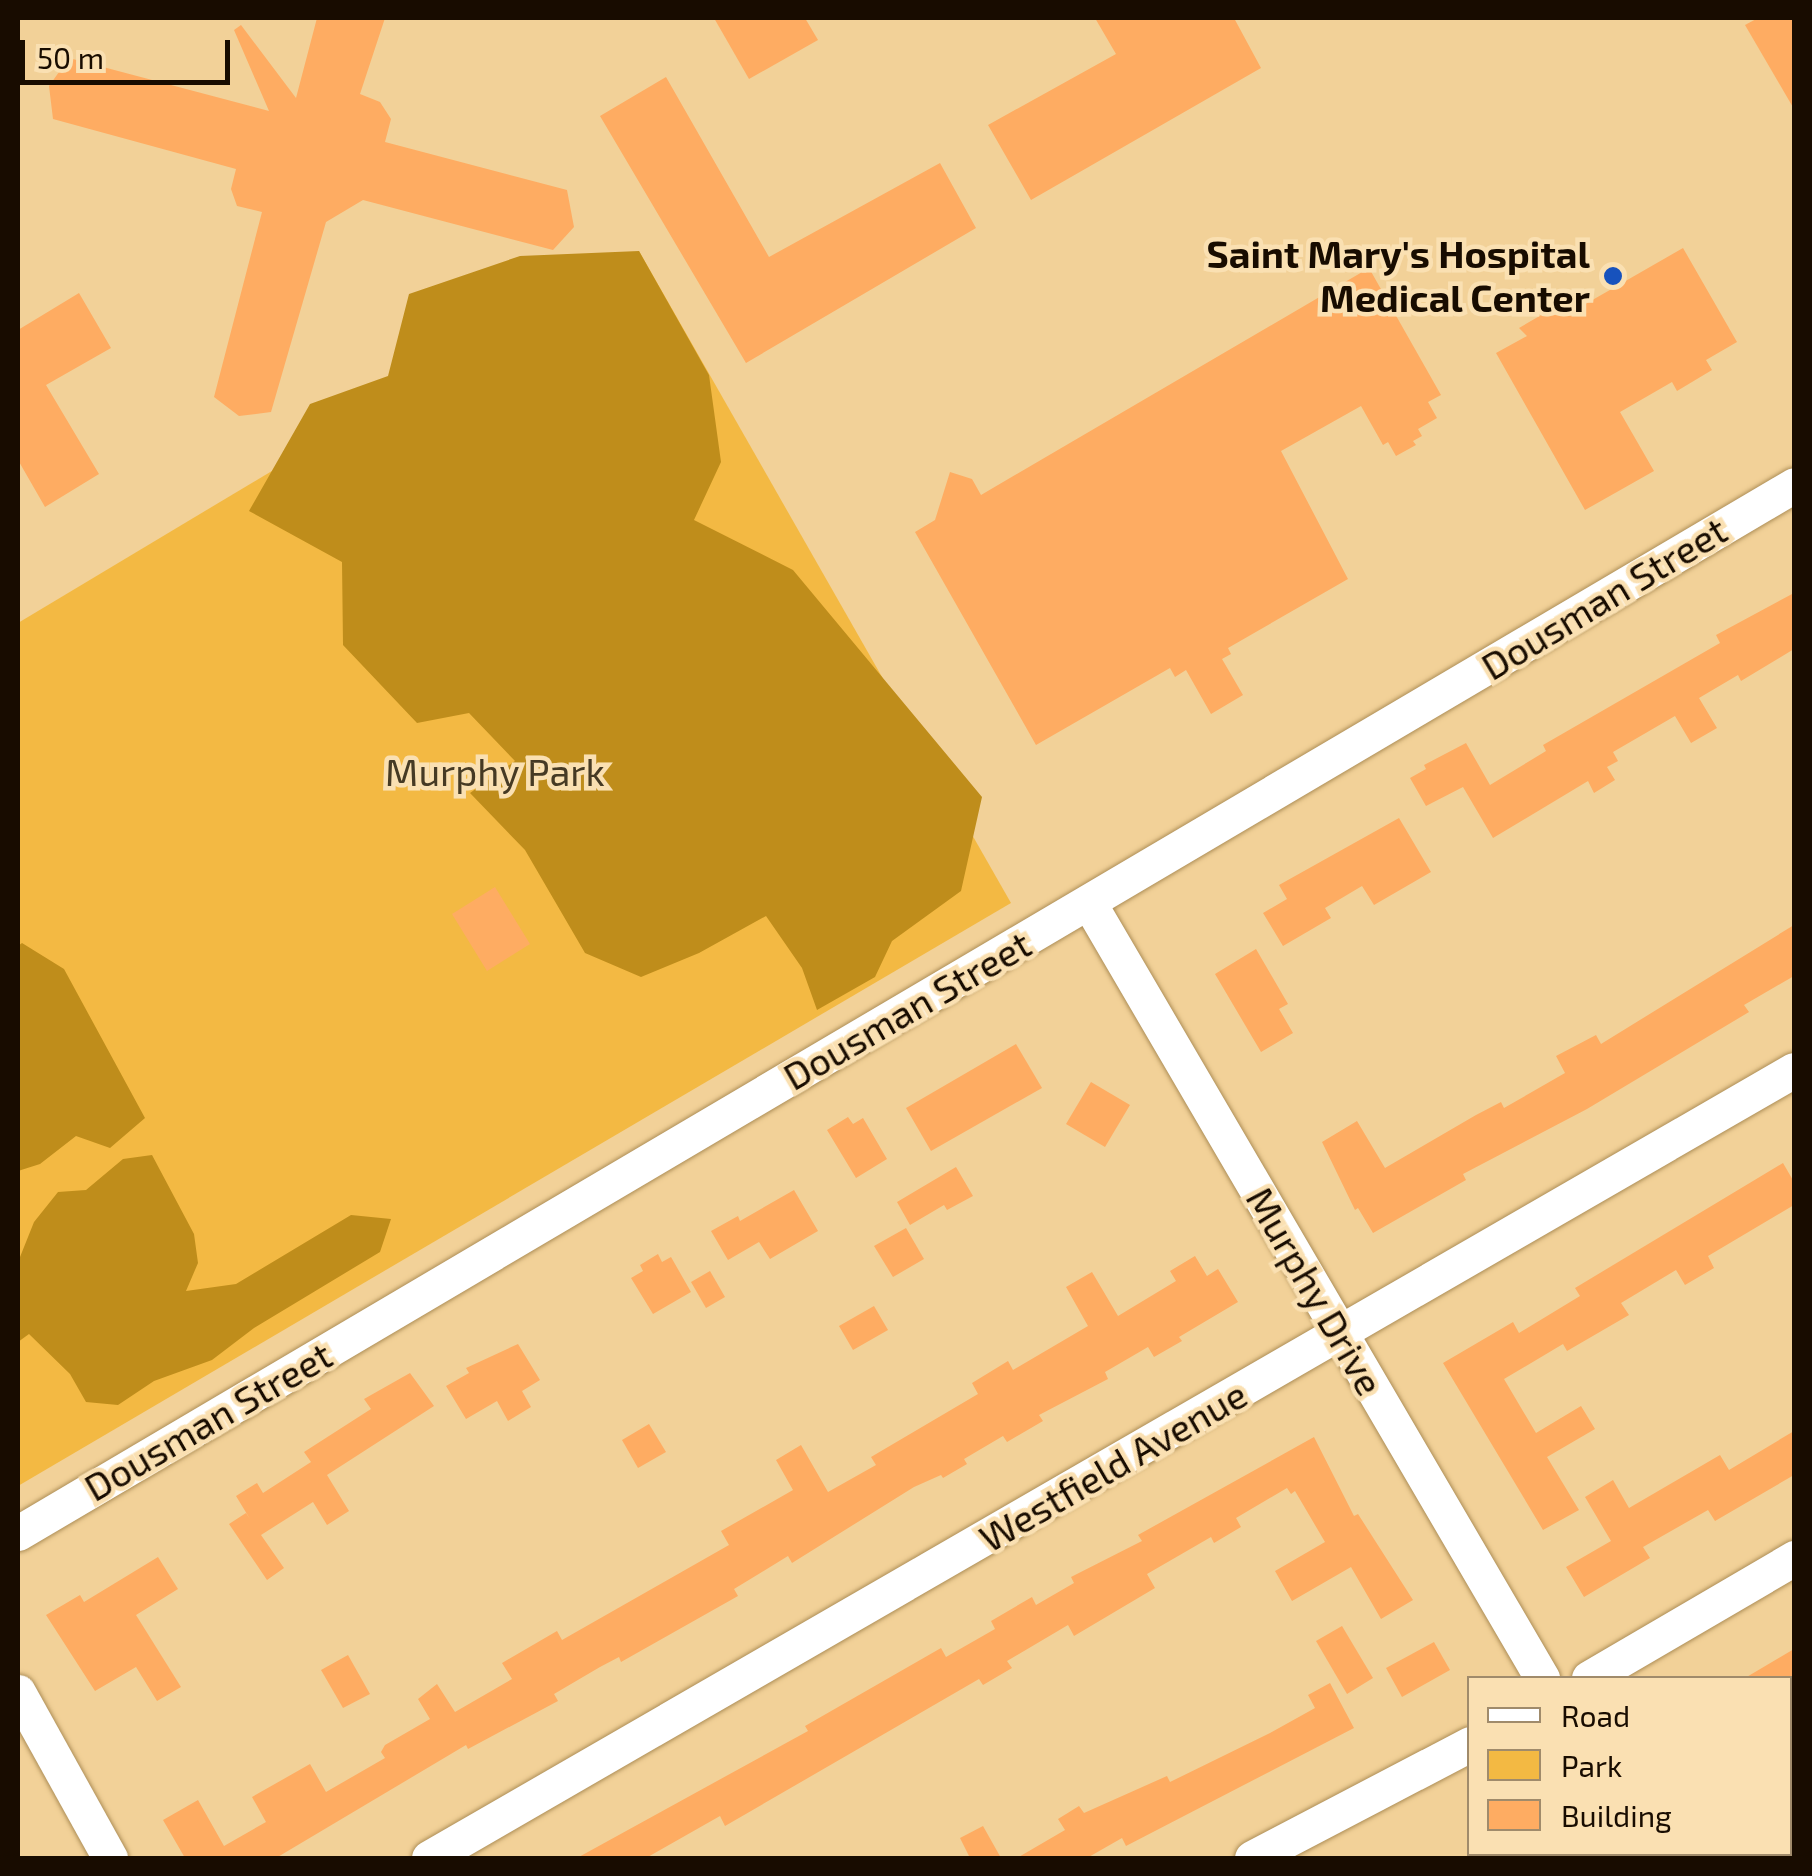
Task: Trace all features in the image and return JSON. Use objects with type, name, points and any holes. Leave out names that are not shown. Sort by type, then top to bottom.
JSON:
[{"type":"street","name":"Dousman Street","points":[[18,1533],[1794,485]]},
{"type":"street","name":"Murphy Drive","points":[[1089,903],[1541,1676]]},
{"type":"street","name":"Westfield Avenue","points":[[430,1858],[1794,1070]]},
{"type":"street","points":[[1592,1676],[1794,1558]]},
{"type":"street","points":[[18,1692],[110,1858]]},
{"type":"street","points":[[1252,1858],[1467,1746]]},
{"type":"green space","name":"Murphy Park","points":[[639,251],[1011,903],[18,1486],[18,623]]},
{"type":"shaded area","points":[[639,251],[709,375],[721,462],[694,520],[793,570],[982,797],[961,891],[892,941],[875,977],[817,1010],[802,968],[766,916],[699,953],[641,977],[585,953],[525,850],[470,793],[515,761],[469,713],[417,723],[343,645],[342,562],[249,511],[310,404],[388,376],[409,294],[520,256]]},
{"type":"shaded area","points":[[22,943],[64,969],[145,1118],[110,1148],[76,1136],[40,1164],[18,1171],[18,946]]},
{"type":"shaded area","points":[[152,1155],[194,1234],[198,1263],[186,1291],[236,1284],[351,1215],[391,1219],[380,1252],[254,1328],[212,1360],[154,1381],[118,1405],[86,1402],[70,1374],[29,1334],[18,1342],[18,1262],[34,1222],[58,1192],[86,1190],[123,1159]]},
{"type":"building","points":[[317,18],[385,18],[360,94],[380,102],[391,119],[385,142],[567,190],[574,227],[553,250],[363,200],[326,222],[271,412],[239,416],[214,397],[262,212],[237,206],[231,189],[236,169],[53,119],[49,86],[69,58],[269,111],[234,30],[241,25],[296,98]]},
{"type":"building","points":[[714,18],[805,18],[818,40],[749,79]]},
{"type":"building","points":[[1095,18],[1234,18],[1261,68],[1031,200],[988,125],[1116,54]]},
{"type":"building","points":[[1758,18],[1794,18],[1794,109],[1745,25]]},
{"type":"building","points":[[666,77],[769,257],[940,163],[976,228],[746,363],[600,116]]},
{"type":"building","points":[[1683,248],[1737,342],[1706,360],[1712,370],[1677,391],[1672,382],[1620,412],[1654,471],[1585,510],[1496,353],[1527,336],[1519,328],[1576,295],[1582,306]]},
{"type":"building","points":[[1369,268],[1441,395],[1428,402],[1437,418],[1418,429],[1422,436],[1413,441],[1416,445],[1396,456],[1388,442],[1383,445],[1361,406],[1281,451],[1348,579],[1228,648],[1231,654],[1222,659],[1243,695],[1211,714],[1186,670],[1175,677],[1170,668],[1036,745],[915,532],[935,520],[950,472],[972,479],[981,495]]},
{"type":"building","points":[[79,293],[111,348],[46,385],[99,474],[45,507],[18,460],[18,330]]},
{"type":"building","points":[[1794,593],[1794,649],[1741,681],[1738,675],[1699,698],[1717,728],[1691,743],[1675,716],[1613,752],[1618,761],[1607,767],[1615,780],[1594,793],[1588,781],[1493,838],[1463,787],[1426,806],[1410,778],[1426,769],[1424,765],[1466,743],[1490,785],[1546,751],[1543,745],[1720,643],[1716,635]]},
{"type":"building","points":[[1399,818],[1431,872],[1374,905],[1362,886],[1325,908],[1331,918],[1283,946],[1263,913],[1287,899],[1279,885]]},
{"type":"building","points":[[495,887],[530,944],[487,971],[452,914]]},
{"type":"building","points":[[1794,925],[1794,976],[1744,1005],[1749,1012],[1587,1109],[1463,1174],[1466,1180],[1373,1233],[1358,1208],[1355,1210],[1322,1142],[1357,1121],[1385,1168],[1476,1115],[1501,1102],[1504,1108],[1565,1073],[1556,1056],[1596,1035],[1601,1044]]},
{"type":"building","points":[[1256,949],[1288,1004],[1279,1009],[1293,1033],[1261,1052],[1215,974]]},
{"type":"building","points":[[1016,1044],[1042,1088],[931,1151],[906,1108]]},
{"type":"building","points":[[1091,1082],[1130,1105],[1105,1147],[1066,1124]]},
{"type":"building","points":[[848,1117],[853,1124],[863,1118],[887,1159],[856,1178],[827,1130]]},
{"type":"building","points":[[1783,1163],[1794,1182],[1794,1205],[1708,1256],[1714,1268],[1685,1285],[1676,1270],[1621,1303],[1629,1315],[1567,1351],[1563,1344],[1504,1379],[1536,1433],[1581,1406],[1595,1429],[1547,1457],[1579,1510],[1543,1530],[1443,1363],[1513,1322],[1519,1333],[1580,1296],[1575,1288]]},
{"type":"building","points":[[956,1167],[973,1196],[947,1210],[944,1205],[910,1225],[897,1202]]},
{"type":"building","points":[[794,1190],[818,1231],[770,1259],[759,1242],[728,1260],[711,1231],[738,1216],[740,1221]]},
{"type":"building","points":[[906,1228],[924,1259],[893,1277],[874,1246]]},
{"type":"building","points":[[658,1254],[662,1262],[671,1257],[691,1292],[653,1314],[631,1278],[643,1271],[640,1265]]},
{"type":"building","points":[[1195,1256],[1207,1276],[1218,1269],[1238,1302],[1179,1337],[1182,1341],[1154,1357],[1148,1347],[1105,1372],[1108,1379],[1039,1415],[1043,1421],[1007,1442],[1003,1436],[964,1459],[967,1464],[943,1478],[941,1475],[914,1487],[792,1563],[788,1556],[734,1589],[738,1596],[621,1662],[619,1657],[600,1667],[554,1694],[558,1701],[468,1749],[466,1745],[276,1858],[185,1858],[163,1820],[198,1800],[224,1846],[266,1822],[252,1797],[310,1764],[326,1792],[385,1758],[381,1752],[385,1745],[430,1719],[418,1699],[437,1684],[455,1712],[512,1679],[502,1663],[557,1631],[562,1640],[729,1545],[721,1531],[793,1490],[776,1460],[801,1445],[828,1492],[876,1465],[871,1457],[978,1394],[972,1383],[1008,1361],[1013,1370],[1088,1326],[1066,1287],[1092,1272],[1118,1316],[1176,1281],[1170,1271]]},
{"type":"building","points":[[710,1271],[725,1297],[706,1308],[691,1282]]},
{"type":"building","points":[[874,1306],[888,1330],[853,1350],[839,1326]]},
{"type":"building","points":[[518,1344],[540,1380],[522,1391],[531,1407],[508,1421],[497,1401],[466,1419],[446,1386],[469,1373],[466,1368]]},
{"type":"building","points":[[410,1373],[434,1406],[327,1475],[349,1511],[327,1525],[313,1502],[261,1535],[284,1568],[267,1580],[229,1524],[246,1513],[250,1519],[236,1496],[257,1483],[263,1493],[311,1462],[304,1452],[371,1409],[364,1399]]},
{"type":"building","points":[[649,1424],[666,1452],[638,1468],[622,1440]]},
{"type":"building","points":[[1794,1431],[1794,1475],[1715,1521],[1708,1510],[1643,1547],[1650,1558],[1584,1597],[1566,1567],[1611,1541],[1585,1497],[1613,1480],[1629,1508],[1720,1455],[1729,1470]]},
{"type":"building","points":[[1314,1437],[1354,1516],[1358,1514],[1413,1600],[1381,1619],[1351,1567],[1292,1601],[1275,1571],[1325,1542],[1295,1491],[1291,1494],[1287,1488],[1236,1518],[1241,1527],[1214,1543],[1211,1537],[1147,1574],[1155,1588],[1074,1636],[1068,1625],[1007,1661],[1012,1668],[983,1685],[979,1679],[725,1826],[720,1816],[646,1858],[577,1858],[808,1731],[805,1726],[941,1648],[946,1657],[995,1629],[991,1621],[1032,1597],[1036,1605],[1074,1583],[1071,1577],[1142,1541],[1138,1535]]},
{"type":"building","points":[[158,1557],[178,1589],[136,1615],[181,1687],[157,1701],[136,1667],[95,1691],[46,1615],[80,1595],[84,1602]]},
{"type":"building","points":[[1342,1626],[1373,1678],[1347,1694],[1316,1641]]},
{"type":"building","points":[[1434,1642],[1450,1670],[1402,1697],[1386,1668]]},
{"type":"building","points":[[1794,1649],[1794,1678],[1748,1676]]},
{"type":"building","points":[[348,1655],[370,1694],[343,1708],[321,1670]]},
{"type":"building","points":[[1330,1683],[1354,1728],[1126,1846],[1122,1838],[1087,1858],[1017,1858],[1065,1830],[1058,1819],[1079,1806],[1084,1813],[1167,1776],[1170,1782],[1270,1733],[1315,1708],[1308,1695]]},
{"type":"building","points":[[983,1826],[1001,1858],[970,1858],[960,1838]]},
{"type":"place","name":"Saint Mary's Hospital Medical Center","points":[[1613,276]]}]
